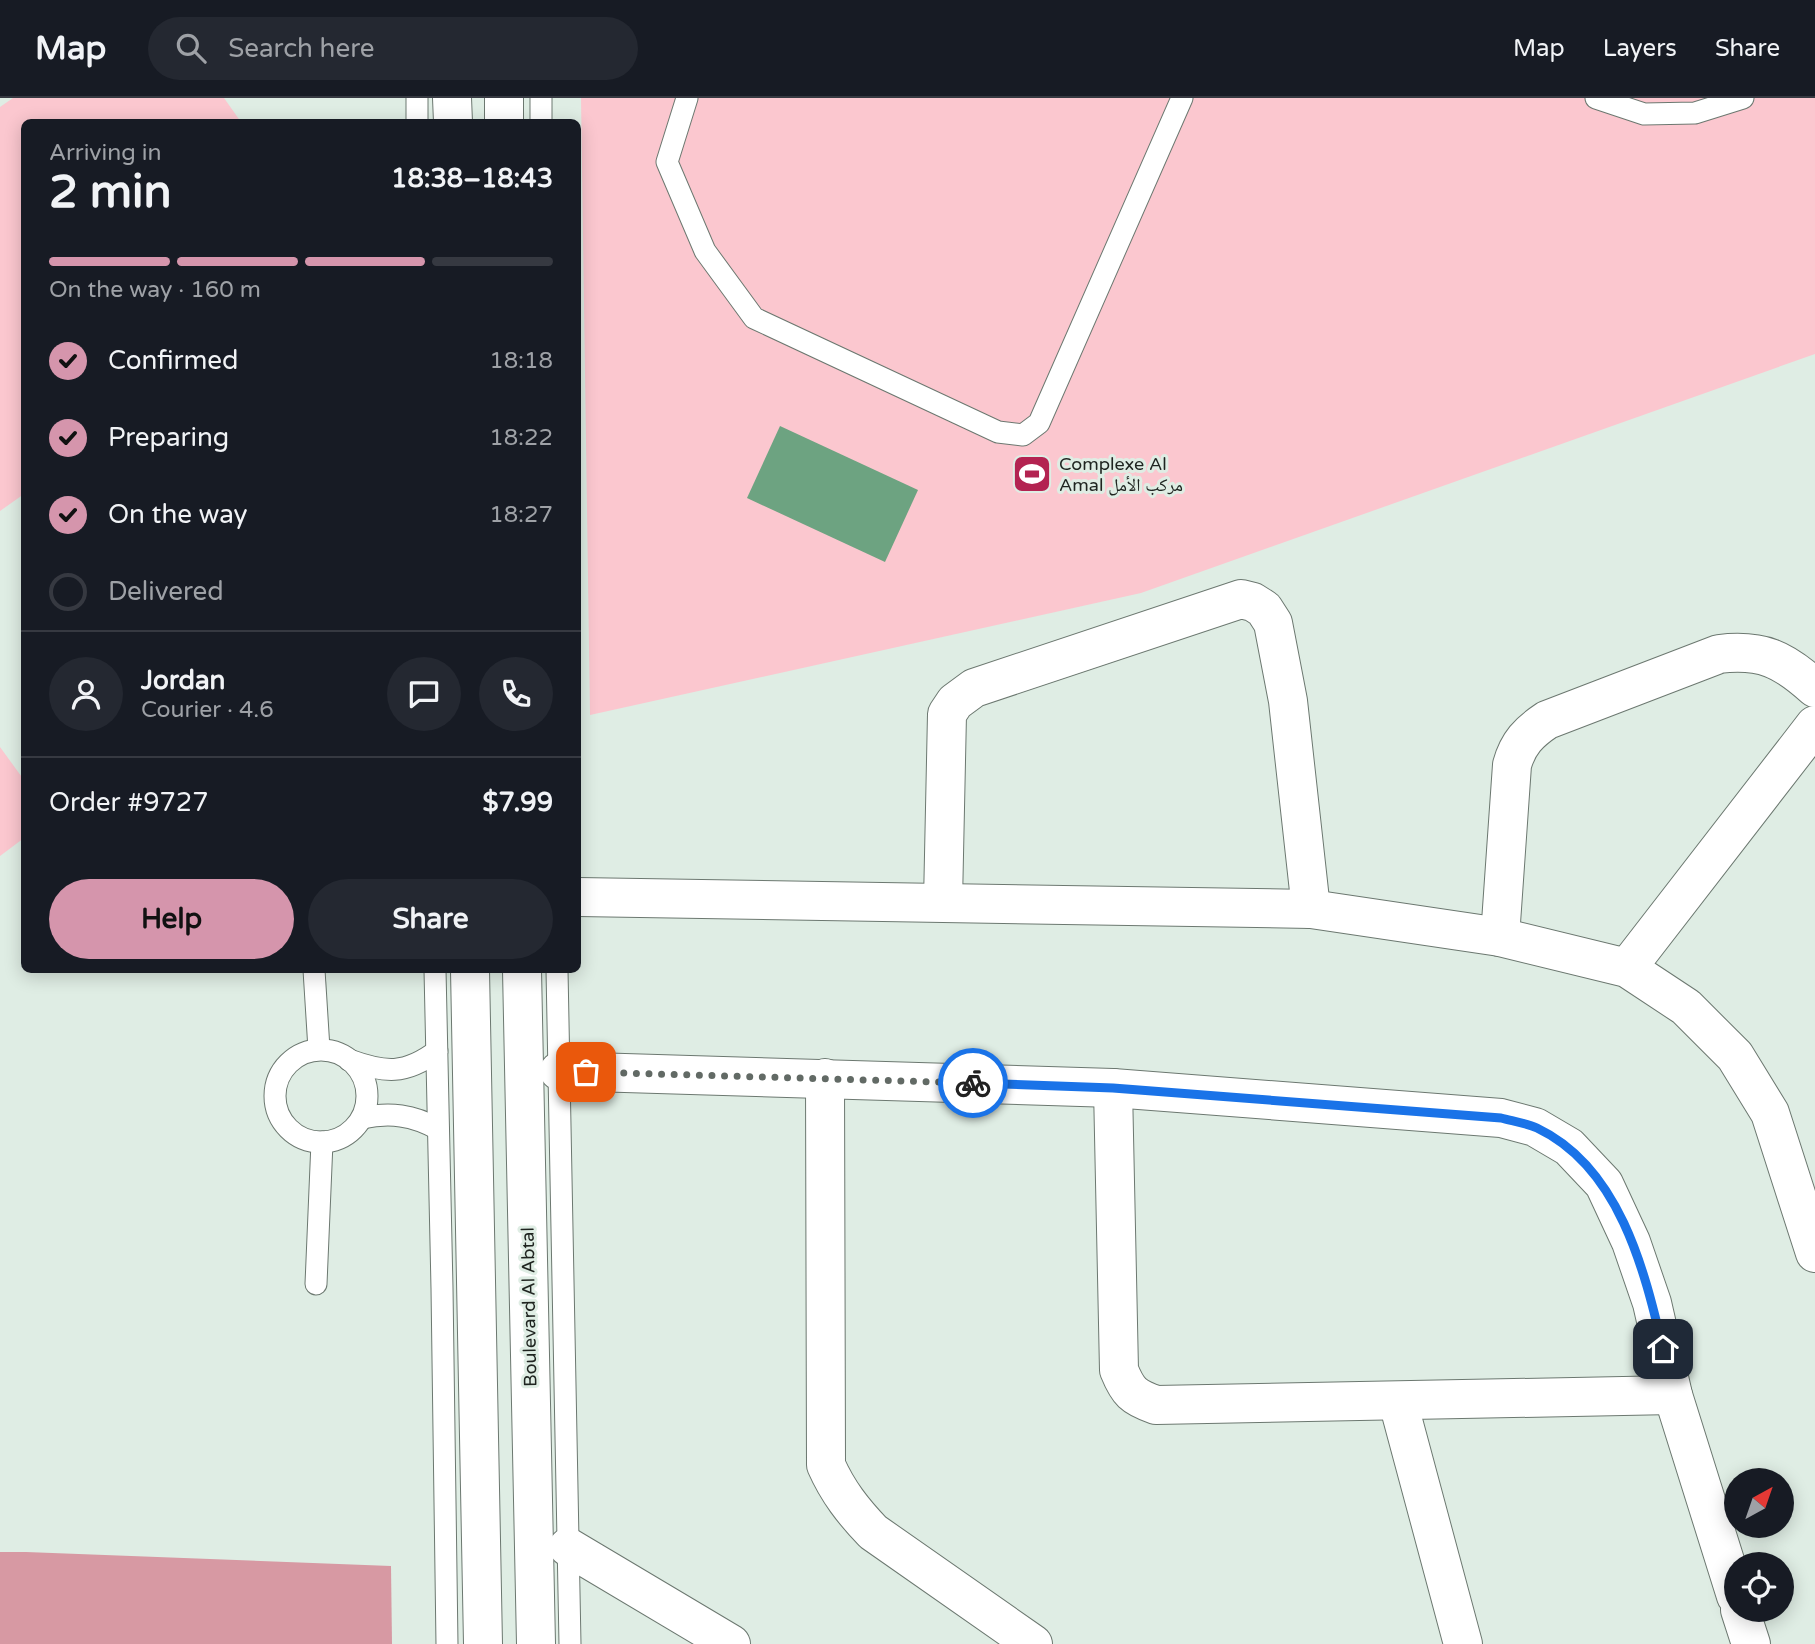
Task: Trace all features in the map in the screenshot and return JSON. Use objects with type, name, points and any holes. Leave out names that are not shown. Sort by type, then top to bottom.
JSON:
[{"type":"street","points":[[452,98],[453,119]]},
{"type":"street","points":[[504,98],[504,119]]},
{"type":"street","points":[[943,902],[947,714],[955,702],[974,688],[1241,599],[1264,609],[1273,623],[1287,701],[1311,909]]},
{"type":"street","points":[[1500,937],[1512,765],[1517,750],[1528,733],[1547,720],[1719,654],[1743,652],[1768,655],[1796,671],[1815,688]]},
{"type":"street","points":[[1628,968],[1815,725]]},
{"type":"street","points":[[581,897],[1311,909],[1500,937],[1628,968],[1686,1007],[1735,1056],[1770,1113],[1815,1253]]},
{"type":"street","points":[[470,973],[483,1644]]},
{"type":"street","name":"Boulevard Al Abtal","points":[[522,973],[536,1644]]},
{"type":"street","points":[[559,1071],[1113,1088],[1501,1118],[1535,1127],[1569,1147],[1604,1184],[1631,1242],[1652,1303],[1673,1395],[1724,1558]]},
{"type":"street","points":[[825,1078],[826,1465],[837,1490],[873,1532],[1033,1644]]},
{"type":"street","points":[[1113,1088],[1119,1370],[1127,1388],[1138,1398],[1156,1405],[1673,1395]]},
{"type":"street","points":[[1398,1402],[1463,1644]]},
{"type":"street","points":[[568,1547],[730,1644]]},
{"type":"street","points":[[1744,1622],[1751,1644]]},
{"type":"lane","points":[[417,98],[417,119]]},
{"type":"lane","points":[[541,98],[541,119]]},
{"type":"lane","points":[[687,98],[667,162],[705,251],[754,318],[998,432],[1023,435],[1040,423],[1182,98]]},
{"type":"lane","points":[[1596,98],[1644,114],[1695,113],[1744,98]]},
{"type":"lane","points":[[314,973],[319,1049]]},
{"type":"lane","points":[[435,973],[447,1644]]},
{"type":"lane","points":[[557,973],[570,1644]]},
{"type":"lane","points":[[349,1060],[360,1072],[366,1086],[362,1118],[352,1130],[338,1139],[322,1142],[306,1139],[292,1132],[275,1105],[275,1089],[280,1074],[290,1061],[303,1053],[319,1049],[335,1052],[349,1060],[386,1071],[422,1062],[437,1051]]},
{"type":"lane","points":[[362,1118],[393,1114],[425,1121],[438,1129]]},
{"type":"lane","points":[[316,1284],[322,1142]]},
{"type":"shaded area","points":[[13,98],[224,98],[239,119],[21,119],[21,496],[0,511],[0,107]]},
{"type":"shaded area","name":"Complexe Al Amal مركب الأمل","points":[[581,98],[1815,98],[1815,354],[1141,593],[590,715]]},
{"type":"shaded area","points":[[780,426],[918,490],[885,562],[747,498]]},
{"type":"shaded area","points":[[0,747],[21,776],[21,840],[0,856]]},
{"type":"shaded area","points":[[0,1552],[391,1566],[392,1644],[0,1644]]},
{"type":"way so far","points":[[586,1072],[973,1083]]},
{"type":"place","name":"Complexe Al Amal مركب الأمل","points":[[1032,474]]},
{"type":"route","points":[[973,1083],[1113,1088],[1501,1118],[1535,1127],[1569,1147],[1604,1184],[1631,1242],[1652,1303],[1663,1349]]}]
